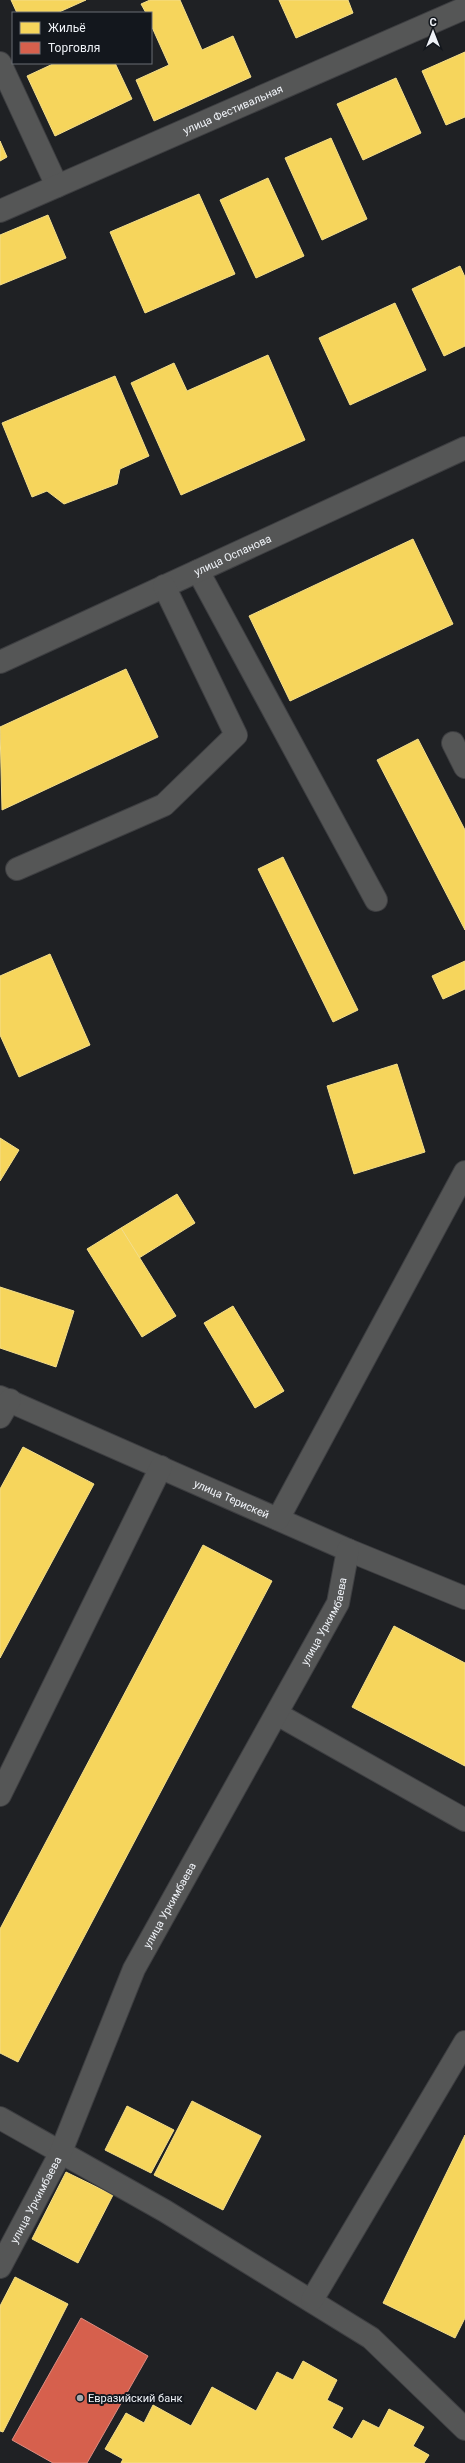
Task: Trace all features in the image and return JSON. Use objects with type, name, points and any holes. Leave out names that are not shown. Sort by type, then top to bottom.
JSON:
[{"type":"street","name":"улица Фестивальная","points":[[0,211],[465,8]]},
{"type":"street","points":[[0,63],[57,186]]},
{"type":"street","name":"улица Оспанова","points":[[0,662],[465,448]]},
{"type":"street","points":[[198,571],[376,900]]},
{"type":"street","points":[[18,869],[164,805],[236,735],[164,586]]},
{"type":"street","points":[[453,743],[465,767]]},
{"type":"street","points":[[278,1519],[465,1172]]},
{"type":"street","name":"улица Терискей","points":[[3,1405],[161,1467],[348,1550],[465,1598]]},
{"type":"street","points":[[0,1795],[161,1467]]},
{"type":"street","name":"улица Уркимбаева","points":[[0,2267],[60,2154],[134,1968],[338,1603],[348,1550]]},
{"type":"street","points":[[277,1714],[465,1820]]},
{"type":"street","points":[[312,2300],[465,2042]]},
{"type":"street","points":[[0,2118],[60,2154],[165,2211],[372,2338],[465,2429]]},
{"type":"building: Жильё","points":[[11,0],[86,0],[59,12],[17,12]]},
{"type":"building: Жильё","points":[[150,0],[180,0],[202,50],[233,36],[251,77],[154,121],[136,80],[169,65],[152,27],[152,12],[145,12],[141,4]]},
{"type":"building: Жильё","points":[[279,0],[348,0],[353,13],[296,38]]},
{"type":"building: Жильё","points":[[465,52],[465,117],[446,125],[422,71]]},
{"type":"building: Жильё","points":[[53,64],[115,64],[132,99],[55,136],[27,76]]},
{"type":"building: Жильё","points":[[396,78],[421,133],[363,160],[337,104]]},
{"type":"building: Жильё","points":[[331,138],[367,219],[322,240],[285,158]]},
{"type":"building: Жильё","points":[[0,141],[7,157],[0,161]]},
{"type":"building: Жильё","points":[[268,178],[304,256],[256,278],[220,200]]},
{"type":"building: Жильё","points":[[199,194],[235,274],[145,313],[110,232]]},
{"type":"building: Жильё","points":[[48,215],[66,258],[0,285],[0,235]]},
{"type":"building: Жильё","points":[[460,266],[465,277],[465,346],[444,356],[412,289]]},
{"type":"building: Жильё","points":[[395,303],[426,370],[350,405],[319,338]]},
{"type":"building: Жильё","points":[[268,355],[305,440],[181,495],[131,383],[174,363],[187,391]]},
{"type":"building: Жильё","points":[[115,376],[149,456],[120,469],[117,484],[64,504],[47,491],[32,497],[2,423]]},
{"type":"building: Жильё","points":[[413,539],[453,624],[290,701],[249,616]]},
{"type":"building: Жильё","points":[[126,669],[158,737],[2,810],[0,727]]},
{"type":"building: Жильё","points":[[418,739],[465,830],[465,930],[377,760]]},
{"type":"building: Жильё","points":[[283,857],[358,1010],[333,1022],[258,869]]},
{"type":"building: Жильё","points":[[50,954],[90,1045],[19,1077],[0,1035],[0,976]]},
{"type":"building: Жильё","points":[[465,961],[465,989],[443,999],[432,976]]},
{"type":"building: Жильё","points":[[397,1064],[425,1152],[354,1174],[327,1086]]},
{"type":"building: Жильё","points":[[0,1138],[19,1150],[0,1181]]},
{"type":"building: Жильё","points":[[177,1194],[195,1223],[139,1258],[121,1228]]},
{"type":"building: Жильё","points":[[121,1228],[176,1316],[142,1337],[87,1249]]},
{"type":"building: Жильё","points":[[0,1287],[74,1311],[56,1367],[0,1348]]},
{"type":"building: Жильё","points":[[233,1306],[284,1391],[255,1408],[204,1323]]},
{"type":"building: Жильё","points":[[23,1447],[94,1484],[0,1658],[0,1489]]},
{"type":"building: Жильё","points":[[203,1545],[272,1581],[18,2062],[0,2053],[0,1929]]},
{"type":"building: Жильё","points":[[394,1626],[465,1663],[465,1766],[352,1707]]},
{"type":"building: Жильё","points":[[192,2101],[261,2136],[223,2210],[154,2175]]},
{"type":"building: Жильё","points":[[127,2106],[174,2130],[151,2173],[105,2150]]},
{"type":"building: Жильё","points":[[465,2135],[465,2318],[455,2338],[383,2303]]},
{"type":"building: Жильё","points":[[66,2172],[113,2195],[78,2263],[32,2239]]},
{"type":"building: Жильё","points":[[15,2277],[68,2304],[3,2432],[0,2431],[0,2306]]},
{"type":"building: Жильё","points":[[303,2361],[337,2380],[327,2400],[343,2408],[332,2428],[352,2439],[363,2420],[379,2428],[389,2409],[424,2427],[413,2446],[429,2455],[424,2463],[121,2463],[123,2459],[105,2449],[126,2413],[144,2423],[153,2405],[191,2426],[212,2387],[256,2411],[277,2372],[293,2380]]},
{"type":"building: Торговля","name":"Евразийский банк","points":[[81,2318],[148,2356],[87,2463],[53,2463],[12,2440]]},
{"type":"place","name":"Евразийский банк","points":[[80,2398]]}]
